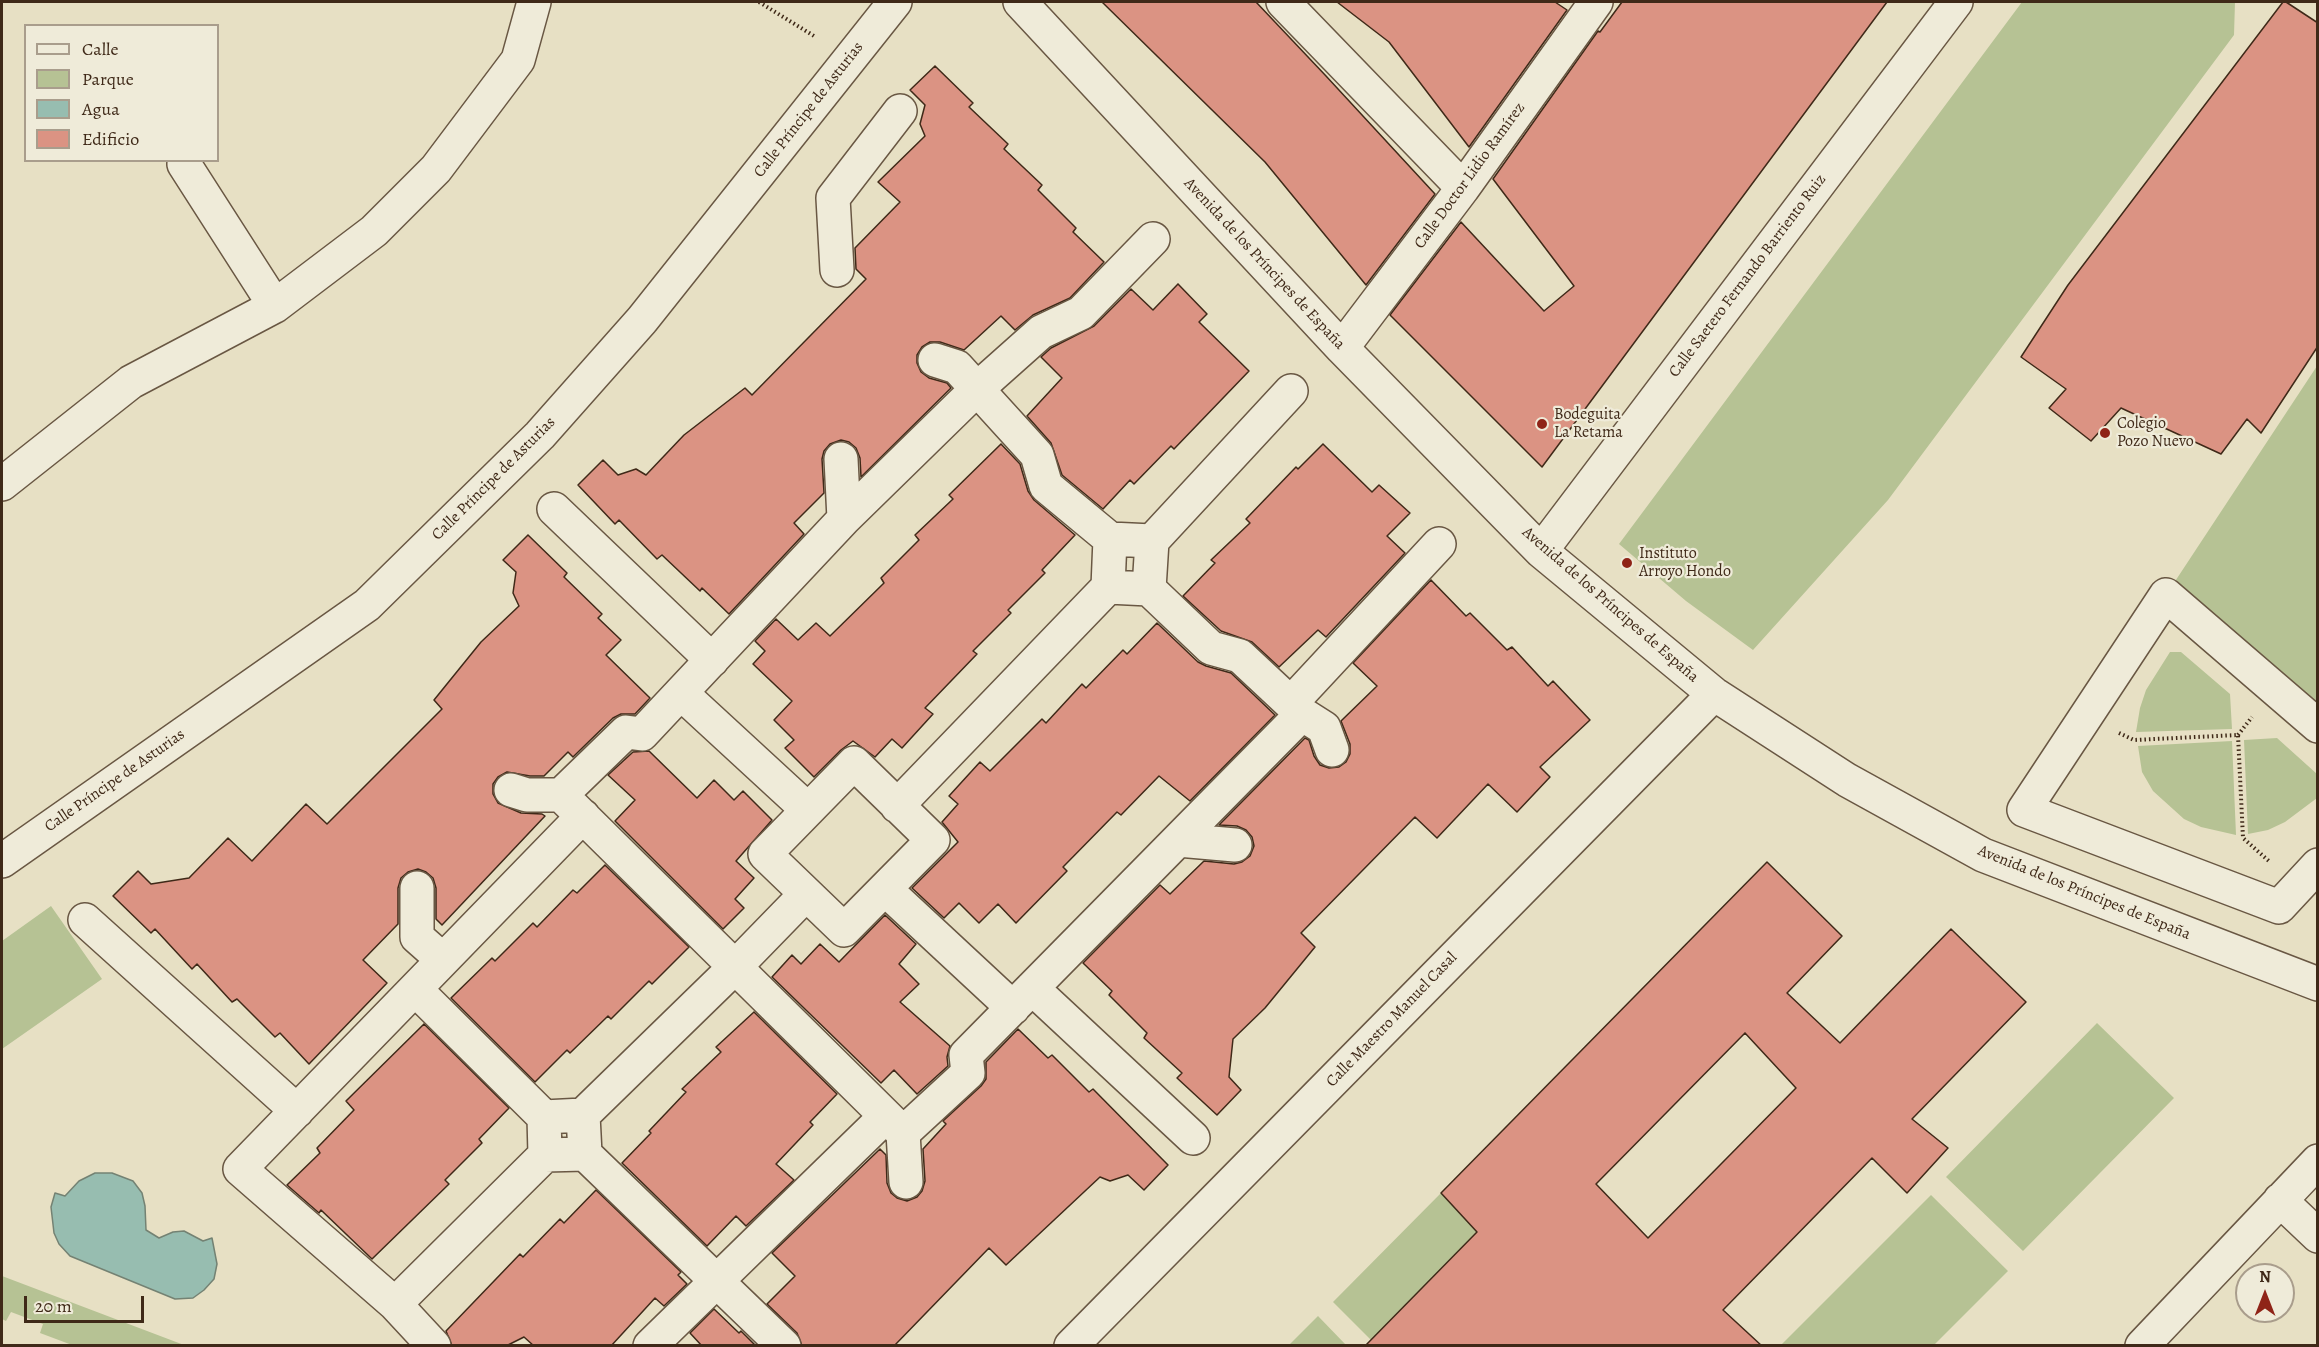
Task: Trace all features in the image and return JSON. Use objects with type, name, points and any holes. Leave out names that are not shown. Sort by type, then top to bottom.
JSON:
[{"type":"street","points":[[2,484],[131,382],[275,306],[374,231],[436,169],[518,60],[534,2]]},
{"type":"street","name":"Calle Príncipe de Asturias","points":[[2,861],[367,605],[540,435],[642,320],[895,2]]},
{"type":"street","name":"Avenida de los Príncipes de España","points":[[1020,2],[1342,348],[1541,551],[1714,694],[1847,780],[1983,855],[2318,984]]},
{"type":"street","points":[[1283,2],[1463,188]]},
{"type":"street","name":"Calle Doctor Lidio Ramírez","points":[[1342,348],[1463,188],[1596,2]]},
{"type":"street","name":"Calle Saetero Fernando Barriento Ruiz","points":[[1541,551],[1956,2]]},
{"type":"street","points":[[837,270],[833,198],[900,111]]},
{"type":"street","points":[[184,164],[275,306]]},
{"type":"street","points":[[434,1346],[395,1304],[240,1168],[443,960],[572,806],[626,732],[642,734],[844,519],[977,389],[1041,332],[1081,313],[1153,239]]},
{"type":"street","points":[[935,360],[957,367],[1037,455],[1046,486],[1110,539],[1152,541]]},
{"type":"street","points":[[1149,589],[1152,541],[1291,392]]},
{"type":"street","points":[[842,459],[844,519]]},
{"type":"street","points":[[554,509],[712,660]]},
{"type":"street","points":[[897,806],[1108,587],[1110,539]]},
{"type":"street","points":[[650,1346],[716,1281],[894,1124],[968,1073],[966,1055],[1178,840],[1439,544]]},
{"type":"street","points":[[1108,587],[1149,589],[1211,648],[1240,656],[1296,708],[1324,728],[1332,750]]},
{"type":"street","points":[[2318,726],[2166,595],[2024,810],[2279,908],[2318,865]]},
{"type":"street","points":[[681,693],[808,810]]},
{"type":"street","name":"Calle Maestro Manuel Casal","points":[[1071,1346],[1714,694]]},
{"type":"street","points":[[854,763],[897,806],[933,840],[844,930],[765,854],[854,763]]},
{"type":"street","points":[[511,790],[572,806],[894,1124],[906,1182]]},
{"type":"street","points":[[1178,840],[1235,845]]},
{"type":"street","points":[[417,888],[417,937],[443,960]]},
{"type":"street","points":[[885,889],[1194,1138]]},
{"type":"street","points":[[544,1117],[583,1115],[735,967],[806,894]]},
{"type":"street","points":[[85,920],[297,1111]]},
{"type":"street","points":[[415,989],[544,1117],[545,1155]]},
{"type":"street","points":[[583,1115],[585,1154],[784,1346]]},
{"type":"street","points":[[395,1304],[545,1155],[585,1154]]},
{"type":"street","points":[[2142,1346],[2318,1161]]},
{"type":"street","points":[[2280,1200],[2318,1236]]},
{"type":"path","points":[[759,2],[813,36]]},
{"type":"path","points":[[2112,730],[2134,740],[2238,735],[2243,838],[2274,865]]},
{"type":"green space","points":[[2022,2],[2235,2],[2234,35],[1888,500],[1753,650],[1686,601],[1619,544]]},
{"type":"green space","points":[[2317,366],[2317,726],[2166,595]]},
{"type":"green space","points":[[2170,652],[2181,652],[2230,694],[2232,729],[2136,732],[2146,690]]},
{"type":"green space","points":[[2277,738],[2317,774],[2317,798],[2285,822],[2268,830],[2248,834],[2244,740]]},
{"type":"green space","points":[[2232,741],[2236,835],[2201,827],[2184,819],[2153,791],[2142,772],[2138,746]]},
{"type":"green space","points":[[51,906],[102,979],[2,1049],[2,941]]},
{"type":"green space","points":[[2097,1023],[2174,1098],[2023,1251],[1946,1177]]},
{"type":"green space","points":[[1441,1193],[1477,1232],[1371,1340],[1333,1302]]},
{"type":"green space","points":[[1931,1195],[2008,1271],[1934,1345],[1781,1345]]},
{"type":"green space","points":[[2,1276],[184,1345],[72,1345],[40,1333],[43,1324],[11,1312],[6,1321],[2,1319]]},
{"type":"green space","points":[[1318,1316],[1346,1345],[1289,1345]]},
{"type":"water","points":[[95,1173],[112,1173],[133,1181],[142,1193],[146,1230],[159,1238],[173,1232],[184,1231],[203,1241],[212,1238],[217,1264],[214,1279],[204,1290],[193,1298],[175,1299],[70,1256],[59,1244],[54,1233],[51,1207],[55,1193],[65,1196],[79,1181]]},
{"type":"building","points":[[1102,2],[1256,2],[1326,76],[1435,194],[1366,285],[1265,162]]},
{"type":"building","points":[[1337,2],[1555,2],[1567,10],[1469,147],[1389,42]]},
{"type":"building","points":[[1622,2],[1887,2],[1542,467],[1390,315],[1461,222],[1544,311],[1574,286],[1493,179],[1598,31],[1600,32]]},
{"type":"building","points":[[2283,2],[2318,23],[2318,346],[2261,433],[2247,419],[2221,454],[2121,408],[2091,441],[2049,408],[2066,389],[2021,357],[2068,285]]},
{"type":"building","points":[[935,66],[973,103],[969,107],[1008,144],[1004,149],[1042,185],[1038,190],[1076,228],[1073,232],[1104,262],[1070,298],[1033,315],[1015,330],[1001,316],[964,350],[940,342],[930,342],[922,347],[917,355],[917,363],[921,372],[929,378],[947,383],[951,388],[861,477],[860,458],[856,448],[849,442],[841,440],[830,444],[824,451],[822,459],[824,493],[794,523],[804,534],[729,614],[702,588],[700,591],[662,555],[657,559],[619,520],[615,524],[578,485],[603,460],[618,475],[636,469],[646,475],[684,435],[745,388],[752,395],[866,279],[856,269],[855,248],[900,202],[878,182],[925,136],[920,124],[925,105],[910,90]]},
{"type":"building","points":[[1178,284],[1207,314],[1199,322],[1249,371],[1174,449],[1171,446],[1134,484],[1130,480],[1103,509],[1062,475],[1051,443],[1027,416],[1062,378],[1041,357],[1051,348],[1094,326],[1131,289],[1153,310]]},
{"type":"building","points":[[1001,444],[1020,464],[1028,491],[1034,500],[1075,535],[1042,570],[1045,573],[1008,610],[1011,613],[973,651],[977,654],[925,708],[933,714],[902,748],[892,739],[875,757],[853,741],[814,777],[785,748],[794,740],[774,720],[792,701],[753,664],[765,651],[755,641],[776,619],[798,640],[816,623],[830,636],[884,583],[881,578],[919,540],[915,535],[953,499],[949,495]]},
{"type":"building","points":[[1323,444],[1372,492],[1379,485],[1410,513],[1387,536],[1405,553],[1326,637],[1318,630],[1279,667],[1252,642],[1221,631],[1183,596],[1215,563],[1211,560],[1250,523],[1246,519],[1296,467],[1298,469]]},
{"type":"building","points":[[528,535],[567,573],[564,577],[602,614],[598,618],[621,640],[606,655],[650,698],[635,714],[621,714],[613,718],[573,757],[568,752],[544,776],[507,772],[498,777],[493,784],[493,794],[498,803],[521,813],[545,816],[442,925],[436,919],[436,888],[433,878],[418,869],[408,872],[401,878],[398,888],[398,924],[363,960],[387,983],[309,1064],[280,1033],[275,1037],[237,999],[232,1002],[197,964],[192,969],[155,929],[151,933],[113,896],[138,871],[151,884],[189,878],[228,838],[252,861],[306,804],[327,824],[442,709],[434,700],[481,642],[519,606],[513,593],[516,572],[503,560]]},
{"type":"building","points":[[1431,580],[1466,616],[1470,613],[1507,650],[1512,647],[1548,686],[1553,681],[1590,720],[1540,767],[1550,777],[1517,812],[1488,784],[1437,838],[1415,817],[1301,933],[1315,947],[1265,1008],[1233,1039],[1229,1077],[1241,1090],[1217,1115],[1177,1078],[1182,1073],[1144,1038],[1147,1033],[1109,995],[1112,991],[1083,963],[1160,885],[1170,894],[1204,861],[1234,864],[1250,856],[1254,846],[1252,837],[1246,830],[1237,826],[1219,825],[1305,738],[1309,740],[1314,756],[1320,765],[1329,768],[1339,767],[1346,762],[1350,754],[1350,744],[1341,721],[1377,686],[1353,663]]},
{"type":"building","points":[[1157,623],[1198,662],[1231,673],[1275,715],[1190,801],[1159,776],[1121,815],[1117,812],[1063,867],[1067,871],[1016,923],[998,904],[979,923],[959,903],[944,918],[912,888],[958,842],[942,822],[958,804],[949,796],[980,762],[990,771],[1042,719],[1046,723],[1082,684],[1086,688],[1123,650],[1127,654]]},
{"type":"building","points":[[649,751],[697,798],[714,780],[734,800],[743,791],[772,820],[736,861],[754,878],[735,899],[744,908],[723,929],[615,821],[635,800],[608,775],[633,752]]},
{"type":"building","points":[[1767,862],[1842,936],[1787,993],[1840,1043],[1951,929],[2026,1002],[1912,1119],[1948,1148],[1907,1193],[1872,1158],[1723,1310],[1762,1346],[1365,1346],[1477,1232],[1441,1193]],"holes":[[[1745,1033],[1796,1088],[1648,1238],[1596,1184]]]},
{"type":"building","points":[[605,865],[689,947],[652,984],[649,981],[611,1019],[608,1016],[570,1053],[567,1050],[535,1082],[451,998],[492,958],[495,961],[533,923],[537,927],[573,890],[577,893]]},
{"type":"building","points":[[885,915],[916,944],[899,964],[919,984],[900,1002],[950,1046],[947,1057],[948,1066],[917,1094],[894,1070],[881,1083],[772,977],[792,955],[801,964],[820,944],[839,962]]},
{"type":"building","points":[[754,1012],[837,1094],[810,1122],[813,1125],[776,1164],[794,1180],[746,1226],[736,1216],[707,1246],[622,1163],[686,1092],[682,1089],[721,1052],[716,1047]]},
{"type":"building","points":[[424,1024],[509,1108],[479,1139],[482,1143],[445,1180],[449,1184],[372,1259],[321,1210],[319,1213],[287,1185],[320,1153],[317,1148],[354,1110],[346,1101]]},
{"type":"building","points":[[1018,1029],[1048,1058],[1052,1055],[1089,1092],[1093,1089],[1168,1165],[1144,1190],[1128,1175],[1110,1181],[1100,1177],[1006,1265],[989,1248],[894,1346],[802,1346],[797,1333],[767,1304],[795,1276],[772,1253],[880,1149],[886,1155],[887,1183],[891,1193],[907,1201],[917,1197],[925,1181],[923,1149],[946,1124],[943,1121],[981,1086],[986,1079],[986,1062]]},
{"type":"building","points":[[596,1190],[681,1272],[678,1275],[687,1284],[664,1306],[655,1298],[611,1346],[534,1346],[524,1337],[506,1346],[452,1346],[446,1331],[520,1254],[523,1257],[560,1219],[564,1223]]},
{"type":"building","points":[[714,1309],[756,1346],[702,1346],[690,1333]]},
{"type":"place","name":"Bodeguita La Retama","points":[[1542,424]]},
{"type":"place","name":"Colegio Pozo Nuevo","points":[[2105,433]]},
{"type":"place","name":"Instituto Arroyo Hondo","points":[[1627,563]]}]
